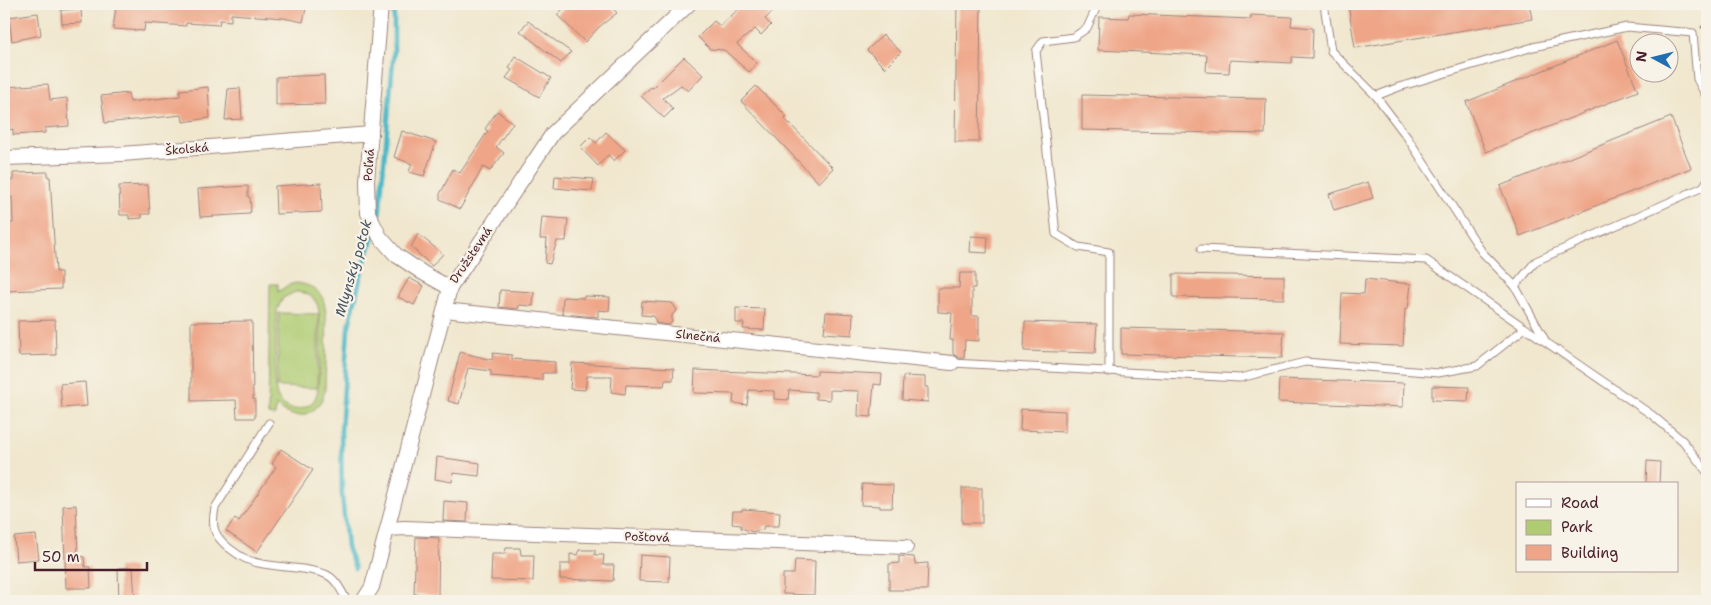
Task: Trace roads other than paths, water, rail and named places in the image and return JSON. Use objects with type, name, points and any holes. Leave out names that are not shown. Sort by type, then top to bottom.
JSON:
[{"type":"street","name":"Poľná","points":[[381,4],[367,181],[368,213],[380,237],[396,255],[450,288]]},
{"type":"street","name":"Družstevná","points":[[363,601],[372,586],[450,288],[553,132],[689,4]]},
{"type":"street","name":"Školská","points":[[4,158],[122,154],[371,134]]},
{"type":"street","name":"Slnečná","points":[[444,310],[952,363]]},
{"type":"street","name":"Poštová","points":[[387,529],[404,528],[906,547]]},
{"type":"lane","points":[[1098,4],[1087,28],[1074,37],[1043,41],[1036,51],[1056,234],[1078,248],[1109,252],[1109,372]]},
{"type":"lane","points":[[1324,4],[1331,51],[1376,96],[1408,137],[1482,252],[1515,286],[1545,342]]},
{"type":"lane","points":[[1376,96],[1399,87],[1533,47],[1627,27],[1693,33],[1697,79],[1707,98]]},
{"type":"lane","points":[[1515,286],[1536,261],[1703,187],[1707,181]]},
{"type":"lane","points":[[1201,249],[1426,260],[1652,415],[1683,441],[1707,472]]},
{"type":"lane","points":[[952,363],[1240,378],[1305,362],[1438,373],[1477,366],[1525,328]]},
{"type":"lane","points":[[269,423],[216,508],[212,522],[218,539],[242,558],[253,562],[305,569],[327,575],[339,587],[347,601]]},
{"type":"waterway","name":"Mlynský potok","points":[[377,224],[379,219],[394,50],[394,4]]},
{"type":"waterway","name":"Mlynský potok","points":[[355,568],[347,547],[342,495],[341,431],[348,330],[363,267],[374,234]]}]
